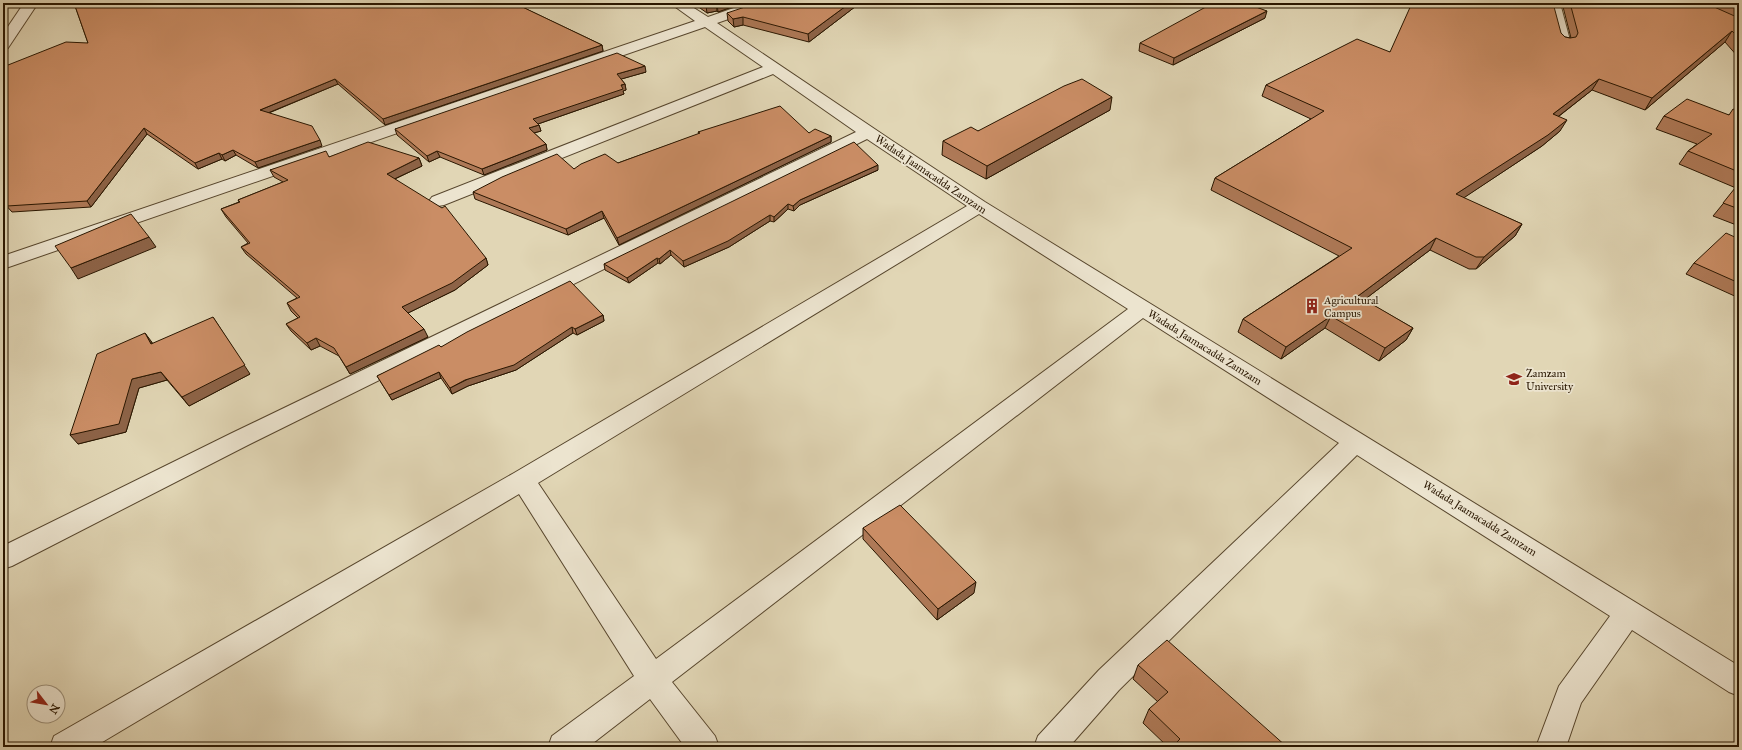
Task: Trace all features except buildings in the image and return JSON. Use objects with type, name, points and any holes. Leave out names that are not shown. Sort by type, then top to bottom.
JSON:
[{"type":"street","points":[[3,44],[31,3]]},
{"type":"street","name":"Wadada Jaamacadda Zamzam","points":[[676,3],[707,22],[979,206],[1630,612],[1739,682]]},
{"type":"street","points":[[3,262],[761,3]]},
{"type":"street","points":[[1554,3],[1564,44]]},
{"type":"street","points":[[438,201],[774,68]]},
{"type":"street","points":[[3,558],[240,439],[868,132]]},
{"type":"street","points":[[65,747],[523,480],[979,206]]},
{"type":"street","points":[[563,747],[1143,308]]},
{"type":"street","points":[[1049,747],[1109,680],[1356,441]]},
{"type":"street","points":[[523,480],[652,679],[704,747]]},
{"type":"street","points":[[1551,747],[1569,696],[1630,612]]},
{"type":"place","name":"Agricultural Campus","points":[[1312,306]]},
{"type":"place","name":"Zamzam University","points":[[1514,379]]}]
